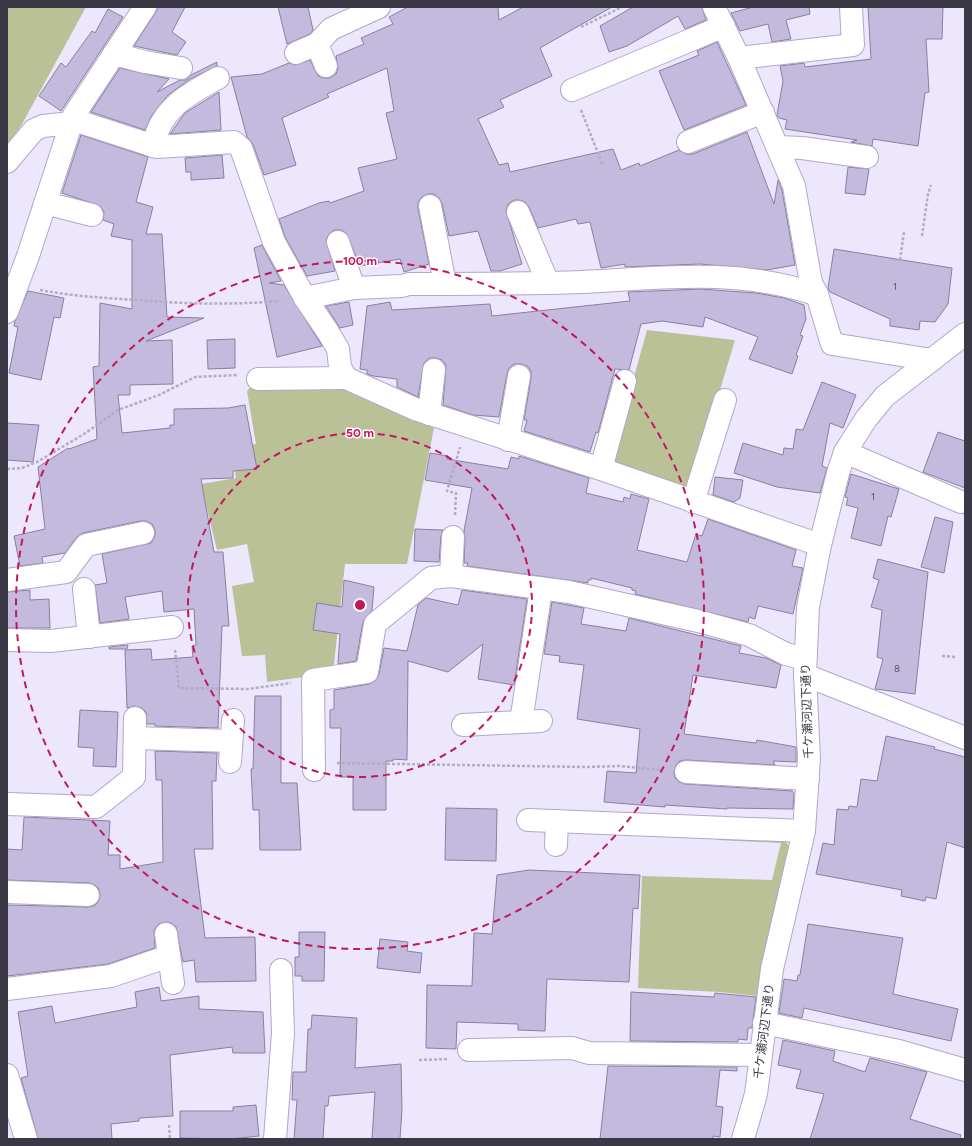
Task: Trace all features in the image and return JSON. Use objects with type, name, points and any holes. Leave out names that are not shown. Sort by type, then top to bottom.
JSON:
[{"type":"street","points":[[7,312],[18,285],[74,115],[145,7]]},
{"type":"street","points":[[296,53],[317,44],[331,29],[379,7]]},
{"type":"street","points":[[739,58],[853,45],[851,7]]},
{"type":"street","points":[[572,90],[719,16],[763,112],[794,186],[811,283],[832,344],[932,360]]},
{"type":"street","points":[[317,44],[326,66]]},
{"type":"street","points":[[114,54],[145,62],[181,68]]},
{"type":"street","points":[[153,146],[155,135],[172,107],[218,78]]},
{"type":"street","points":[[688,142],[763,112]]},
{"type":"street","points":[[7,162],[34,130],[43,126],[80,122],[153,146],[234,142],[240,148],[274,242],[304,298],[338,349],[340,367],[346,378]]},
{"type":"street","points":[[778,147],[802,148],[867,157]]},
{"type":"street","points":[[45,203],[92,215]]},
{"type":"street","points":[[430,206],[445,284]]},
{"type":"street","points":[[518,212],[548,283]]},
{"type":"street","points":[[338,242],[354,288]]},
{"type":"street","points":[[304,298],[354,288],[445,284],[548,283],[638,277],[733,277],[769,281],[815,294]]},
{"type":"street","name":"千ケ瀬河辺下通り","points":[[743,1139],[756,1094],[772,970],[804,831],[809,758],[805,667],[808,606],[820,545],[844,452],[866,419],[885,396],[965,334]]},
{"type":"street","points":[[429,414],[434,370]]},
{"type":"street","points":[[508,440],[519,376]]},
{"type":"street","points":[[258,379],[346,378],[415,410],[601,469],[820,545]]},
{"type":"street","points":[[601,469],[625,382]]},
{"type":"street","points":[[693,502],[725,400]]},
{"type":"street","points":[[844,452],[961,502]]},
{"type":"street","points":[[7,580],[66,572],[86,545],[130,529]]},
{"type":"street","points":[[451,576],[453,537]]},
{"type":"street","points":[[314,766],[313,680],[367,672],[376,624],[431,578],[451,576],[569,592],[698,621],[748,635],[786,654],[805,667],[965,738]]},
{"type":"street","points":[[84,589],[89,637]]},
{"type":"street","points":[[463,725],[531,722],[541,589]]},
{"type":"street","points":[[7,640],[51,641],[172,627]]},
{"type":"street","points":[[7,804],[96,807],[134,777],[135,728],[231,741]]},
{"type":"street","points":[[686,772],[808,779]]},
{"type":"street","points":[[528,820],[804,831]]},
{"type":"street","points":[[556,844],[557,821]]},
{"type":"street","points":[[7,892],[88,895]]},
{"type":"street","points":[[166,934],[173,983]]},
{"type":"street","points":[[7,988],[111,976],[169,956]]},
{"type":"street","points":[[275,1139],[283,1033],[281,970]]},
{"type":"street","points":[[764,1023],[899,1051],[965,1070]]},
{"type":"street","points":[[469,1050],[572,1039],[589,1052],[761,1055]]},
{"type":"street","points":[[7,1075],[13,1110],[26,1139]]},
{"type":"path","points":[[581,27],[622,7]]},
{"type":"path","points":[[572,90],[603,166]]},
{"type":"path","points":[[922,236],[928,194],[931,185]]},
{"type":"path","points":[[900,260],[904,232]]},
{"type":"path","points":[[18,285],[59,294],[93,298],[184,304],[248,304],[304,298]]},
{"type":"path","points":[[7,469],[22,468],[37,462],[84,434],[118,410],[159,394],[195,377],[224,374],[251,375],[258,379]]},
{"type":"path","points":[[453,537],[456,493],[447,491],[466,426]]},
{"type":"path","points":[[172,627],[179,688],[248,689],[313,680]]},
{"type":"path","points":[[942,656],[956,658]]},
{"type":"path","points":[[314,766],[619,766],[686,772]]},
{"type":"path","points":[[419,1060],[462,1058],[469,1050]]},
{"type":"path","points":[[169,1125],[170,1139]]},
{"type":"green space","points":[[7,7],[86,7],[21,126],[7,145]]},
{"type":"green space","points":[[647,330],[735,340],[689,493],[615,468],[611,460]]},
{"type":"green space","points":[[252,385],[343,389],[362,396],[399,415],[434,428],[407,564],[345,564],[333,673],[267,682],[265,655],[242,656],[232,586],[254,582],[247,544],[217,550],[201,484],[236,478],[232,448],[256,444],[247,391]]},
{"type":"green space","points":[[717,836],[784,838],[789,847],[768,938],[757,996],[720,992],[638,988],[642,876],[772,880],[781,843],[717,840]]},
{"type":"building","points":[[159,7],[185,7],[172,32],[186,42],[177,55],[134,46]]},
{"type":"building","points":[[278,7],[308,7],[313,30],[310,34],[287,44]]},
{"type":"building","points":[[408,7],[498,7],[499,20],[523,7],[612,7],[540,48],[552,76],[500,100],[504,107],[478,119],[499,165],[508,163],[510,172],[613,149],[621,170],[639,163],[640,166],[679,150],[686,154],[693,154],[747,132],[774,204],[778,180],[782,190],[795,265],[767,270],[700,264],[625,267],[625,264],[601,268],[590,222],[578,224],[576,219],[538,228],[529,207],[525,202],[514,200],[508,204],[506,211],[522,264],[500,271],[491,271],[478,231],[449,236],[442,203],[434,194],[428,194],[422,197],[418,202],[418,208],[429,264],[404,272],[400,259],[360,266],[346,233],[341,230],[334,230],[329,234],[326,240],[335,271],[307,276],[285,237],[279,219],[319,203],[329,201],[330,203],[364,191],[358,168],[397,159],[386,113],[394,111],[387,68],[327,94],[329,97],[282,118],[296,165],[264,175],[253,144],[247,137],[231,77],[262,74],[289,63],[295,65],[310,60],[318,76],[330,78],[336,74],[338,68],[336,56],[364,44],[361,38],[393,24],[389,17]]},
{"type":"building","points":[[633,7],[702,7],[706,20],[685,29],[678,16],[627,46],[609,52],[600,26]]},
{"type":"building","points":[[753,7],[809,7],[810,14],[786,20],[791,39],[772,42],[768,24],[740,31],[731,13]]},
{"type":"building","points":[[868,7],[943,7],[942,39],[926,39],[929,92],[925,93],[918,146],[873,139],[872,146],[851,142],[857,140],[785,129],[787,120],[779,118],[777,115],[783,81],[780,66],[804,63],[805,67],[871,59]]},
{"type":"building","points":[[108,9],[123,17],[61,111],[39,96],[61,63],[66,67],[92,31],[95,33]]},
{"type":"building","points":[[717,42],[746,105],[684,130],[659,71],[699,55],[697,51]]},
{"type":"building","points":[[217,62],[217,66],[190,79],[168,95],[152,115],[145,130],[91,112],[120,68],[169,79],[157,92],[180,80],[186,80],[191,75]]},
{"type":"building","points":[[219,92],[221,130],[170,134],[185,113]]},
{"type":"building","points":[[81,135],[148,157],[136,202],[153,207],[146,234],[162,234],[167,317],[204,318],[146,341],[172,340],[173,384],[130,385],[130,395],[118,395],[122,433],[170,428],[170,425],[174,425],[174,409],[228,408],[245,405],[257,469],[233,471],[233,478],[201,479],[214,552],[223,552],[229,626],[222,626],[218,728],[155,726],[155,724],[147,724],[146,712],[142,708],[135,706],[127,708],[125,650],[151,649],[152,660],[193,657],[192,646],[196,645],[194,609],[164,612],[162,591],[125,597],[129,619],[100,623],[95,585],[107,583],[102,554],[151,543],[155,536],[155,530],[152,524],[146,521],[140,521],[83,533],[76,538],[65,553],[42,557],[43,563],[20,566],[14,536],[45,529],[38,467],[68,448],[69,449],[97,439],[93,367],[99,366],[100,303],[132,309],[132,240],[111,236],[114,224],[103,220],[104,212],[100,206],[62,193]]},
{"type":"building","points":[[222,155],[224,178],[191,180],[191,172],[186,172],[185,158]]},
{"type":"building","points":[[848,167],[869,169],[865,195],[845,193]]},
{"type":"building","points":[[262,245],[281,281],[269,283],[284,285],[322,346],[277,357],[254,248]]},
{"type":"building","points":[[834,249],[952,268],[948,304],[935,322],[920,321],[919,330],[890,326],[890,319],[830,292],[828,288]]},
{"type":"building","points":[[700,289],[756,293],[784,298],[804,305],[806,319],[800,335],[803,336],[796,355],[798,356],[792,374],[749,359],[758,337],[705,317],[703,327],[662,321],[641,324],[629,370],[615,369],[598,433],[596,432],[590,452],[524,431],[527,420],[524,420],[531,378],[531,371],[527,366],[514,364],[509,368],[499,417],[473,415],[443,405],[446,365],[442,360],[429,358],[424,363],[418,397],[397,387],[397,379],[373,376],[367,374],[367,370],[360,369],[367,306],[390,302],[392,310],[490,304],[492,316],[630,301],[628,292]]},
{"type":"building","points":[[28,291],[64,298],[60,318],[54,317],[41,380],[9,373],[18,327],[14,326],[15,321]]},
{"type":"building","points":[[349,302],[353,325],[340,328],[326,306]]},
{"type":"building","points":[[235,339],[235,368],[208,369],[207,340]]},
{"type":"building","points":[[822,382],[856,395],[843,428],[830,423],[822,466],[827,468],[820,493],[777,487],[734,473],[743,443],[783,455],[784,448],[793,449],[796,429],[803,430]]},
{"type":"building","points":[[7,423],[39,425],[33,462],[7,460]]},
{"type":"building","points":[[938,432],[965,441],[965,488],[923,472]]},
{"type":"building","points":[[430,453],[448,456],[447,459],[508,469],[511,457],[519,459],[519,456],[589,478],[586,493],[623,502],[624,497],[630,499],[631,494],[649,499],[637,550],[687,562],[696,534],[702,536],[708,519],[796,550],[792,566],[803,568],[793,614],[758,606],[755,619],[749,617],[748,622],[635,594],[636,591],[632,590],[632,588],[591,578],[591,580],[588,580],[588,583],[467,566],[468,563],[464,563],[464,531],[472,488],[425,480]]},
{"type":"building","points":[[851,474],[899,489],[891,517],[888,516],[881,546],[851,538],[858,508],[846,505],[848,498],[845,497]]},
{"type":"building","points":[[715,477],[743,480],[740,498],[734,502],[713,495]]},
{"type":"building","points":[[935,517],[953,522],[944,573],[921,567]]},
{"type":"building","points":[[415,529],[443,530],[441,536],[439,562],[414,561]]},
{"type":"building","points":[[878,559],[928,572],[915,694],[875,689],[883,659],[877,657],[882,610],[871,607],[879,580],[873,578]]},
{"type":"building","points":[[344,580],[374,587],[372,610],[363,622],[356,661],[338,664],[340,634],[313,630],[317,603],[342,607]]},
{"type":"building","points":[[30,590],[30,600],[49,599],[50,628],[7,628],[7,592]]},
{"type":"building","points":[[462,590],[527,599],[514,685],[478,679],[483,644],[448,672],[408,661],[407,760],[393,759],[393,761],[386,761],[386,810],[353,810],[353,777],[340,777],[341,728],[330,728],[330,710],[334,709],[334,690],[369,684],[375,681],[379,674],[384,648],[407,651],[418,605],[426,598],[458,605]]},
{"type":"building","points":[[552,602],[584,608],[581,624],[626,631],[629,618],[741,646],[739,653],[766,658],[781,665],[776,688],[693,675],[684,734],[756,743],[757,740],[796,747],[796,762],[773,761],[775,765],[686,760],[680,761],[676,765],[674,772],[675,778],[679,782],[685,784],[792,791],[794,793],[793,809],[727,809],[665,805],[665,807],[604,802],[607,771],[636,773],[640,729],[577,719],[584,665],[559,662],[560,656],[544,654]]},
{"type":"building","points":[[128,645],[127,649],[109,649],[109,647]]},
{"type":"building","points":[[255,696],[281,696],[281,783],[297,783],[301,850],[260,850],[259,810],[253,810],[251,769],[253,769]]},
{"type":"building","points":[[80,710],[118,712],[116,767],[93,766],[94,748],[78,747]]},
{"type":"building","points":[[886,736],[935,747],[934,749],[965,757],[965,848],[947,842],[936,899],[926,897],[925,901],[901,896],[902,890],[816,874],[823,843],[834,845],[837,809],[848,810],[849,806],[857,807],[861,779],[877,781]]},
{"type":"building","points":[[155,751],[217,753],[216,781],[212,781],[213,849],[194,849],[205,938],[255,937],[256,981],[196,982],[194,960],[183,962],[176,927],[171,923],[165,922],[159,924],[154,930],[155,948],[108,964],[7,976],[7,905],[88,907],[94,906],[98,902],[100,896],[99,889],[95,885],[89,883],[7,880],[7,849],[22,850],[24,817],[110,821],[108,855],[120,855],[120,869],[163,862],[162,780],[156,780]]},
{"type":"building","points":[[446,808],[497,809],[496,861],[445,860]]},
{"type":"building","points":[[529,870],[640,875],[638,909],[633,908],[629,982],[547,979],[545,1031],[518,1030],[518,1024],[457,1022],[456,1049],[426,1048],[427,985],[472,986],[474,933],[492,934],[497,875]]},
{"type":"building","points":[[808,924],[903,938],[893,994],[958,1009],[951,1041],[804,1008],[802,1018],[779,1013],[784,979],[797,981],[798,975],[800,975]]},
{"type":"building","points":[[299,932],[325,932],[324,981],[302,981],[302,976],[295,976],[295,957],[299,957]]},
{"type":"building","points":[[380,939],[408,942],[407,951],[422,953],[420,973],[377,968]]},
{"type":"building","points":[[159,987],[161,1001],[199,996],[199,1009],[263,1012],[265,1053],[233,1053],[232,1047],[170,1055],[173,1116],[139,1118],[139,1121],[111,1124],[112,1139],[38,1139],[21,1078],[28,1076],[18,1012],[52,1006],[55,1023],[137,1007],[135,992]]},
{"type":"building","points":[[631,992],[714,997],[715,993],[756,997],[752,1028],[748,1028],[747,1040],[738,1039],[738,1042],[630,1041]]},
{"type":"building","points":[[312,1015],[357,1018],[355,1068],[401,1064],[402,1110],[400,1139],[372,1139],[375,1092],[329,1096],[328,1106],[325,1106],[323,1139],[294,1139],[297,1100],[292,1100],[293,1072],[306,1072],[308,1029],[311,1029]]},
{"type":"building","points":[[783,1040],[835,1051],[833,1061],[865,1072],[870,1058],[927,1072],[910,1119],[961,1135],[960,1139],[810,1139],[824,1094],[796,1088],[801,1070],[778,1065]]},
{"type":"building","points":[[608,1066],[737,1067],[737,1071],[720,1070],[716,1106],[723,1107],[720,1137],[713,1136],[713,1139],[600,1139]]},
{"type":"building","points":[[256,1105],[259,1136],[230,1139],[180,1138],[180,1111],[233,1111],[233,1107]]}]
